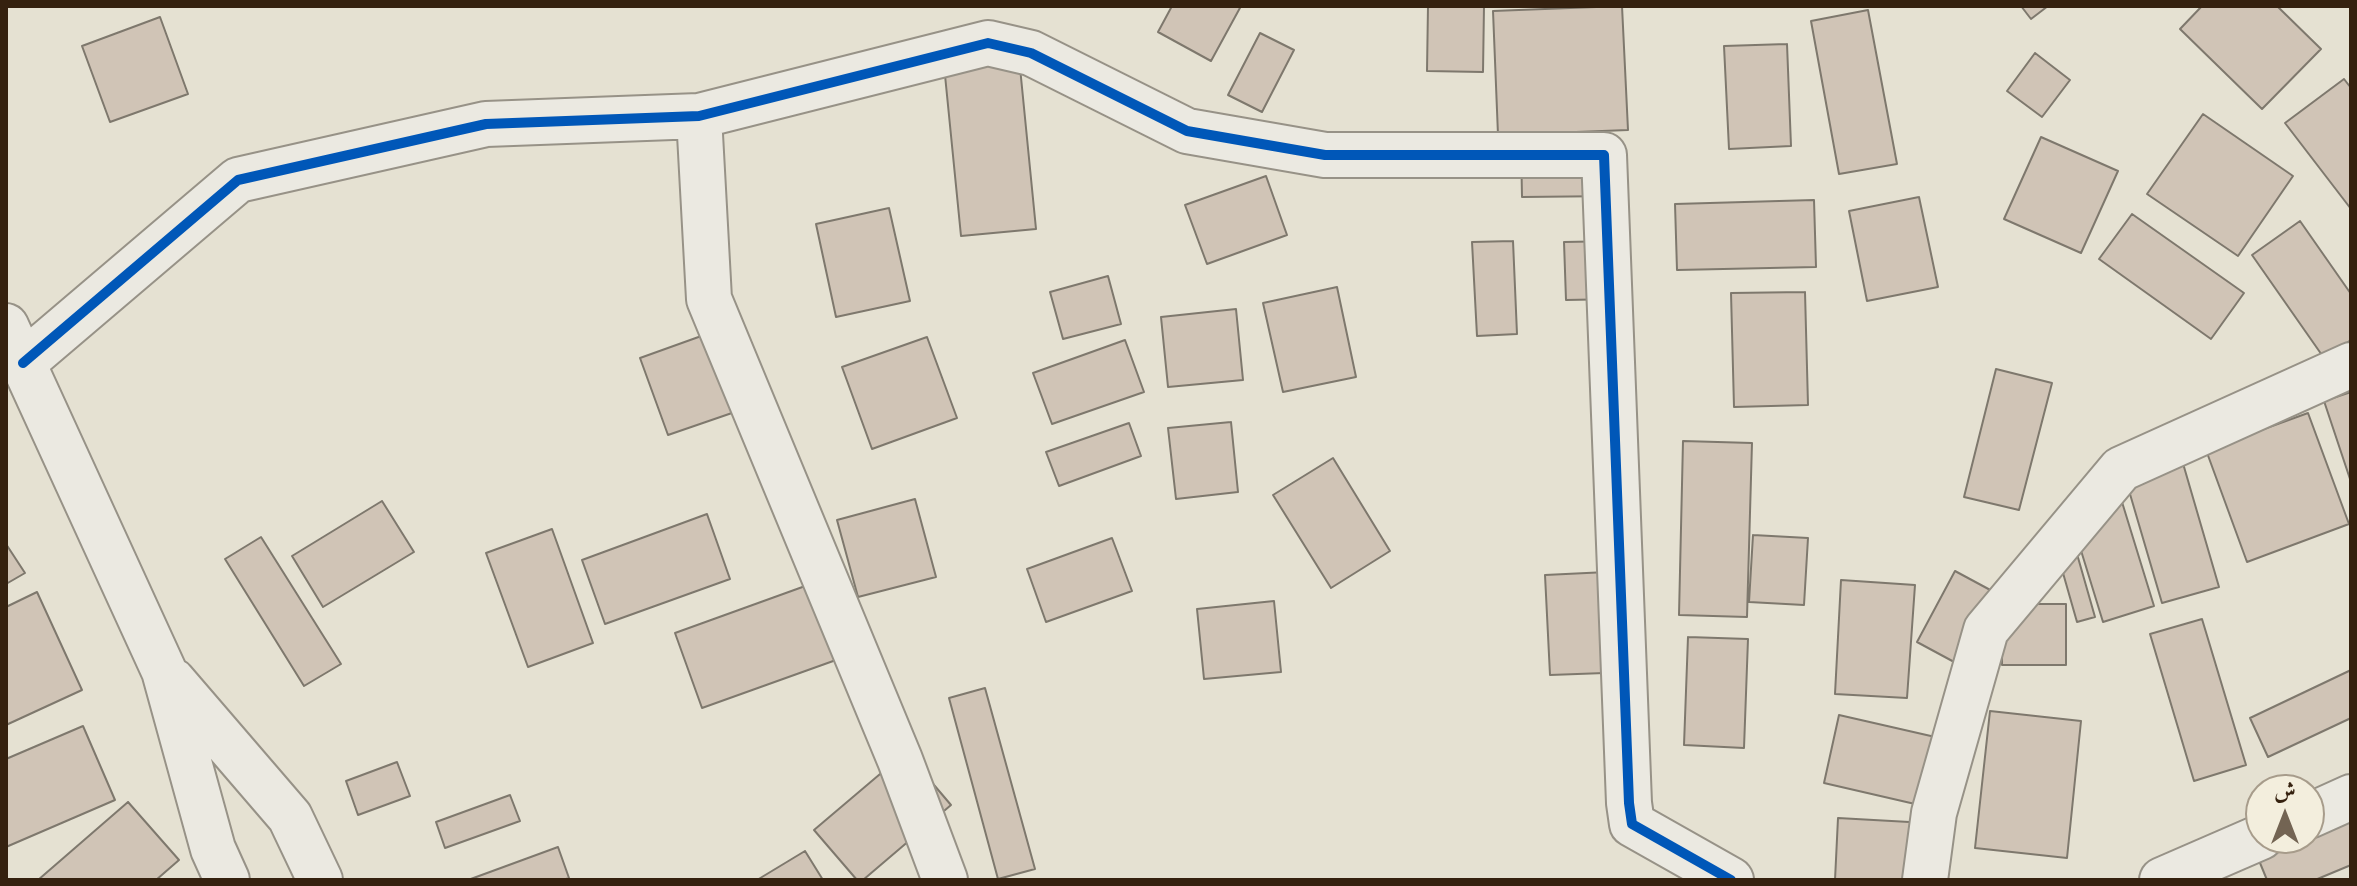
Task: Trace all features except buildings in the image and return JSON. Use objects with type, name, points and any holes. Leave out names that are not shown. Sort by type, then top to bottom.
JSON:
[{"type":"street","points":[[227,880],[213,849],[164,671],[14,344],[238,180],[486,124],[699,116],[988,43],[1031,53],[1187,131],[1325,155],[1604,155],[1632,824],[1731,880]]},
{"type":"street","points":[[699,116],[709,299],[900,760],[945,880]]},
{"type":"street","points":[[1925,880],[1934,813],[1986,630],[2121,469],[2351,365]]},
{"type":"street","points":[[164,671],[290,817],[320,880]]},
{"type":"street","points":[[2325,809],[2351,797]]},
{"type":"street","points":[[2162,880],[2245,844]]},
{"type":"cycle path","points":[[23,363],[238,180],[486,124],[699,116],[988,43],[1031,53],[1187,131],[1325,155],[1604,155],[1632,824],[1731,880]]}]
